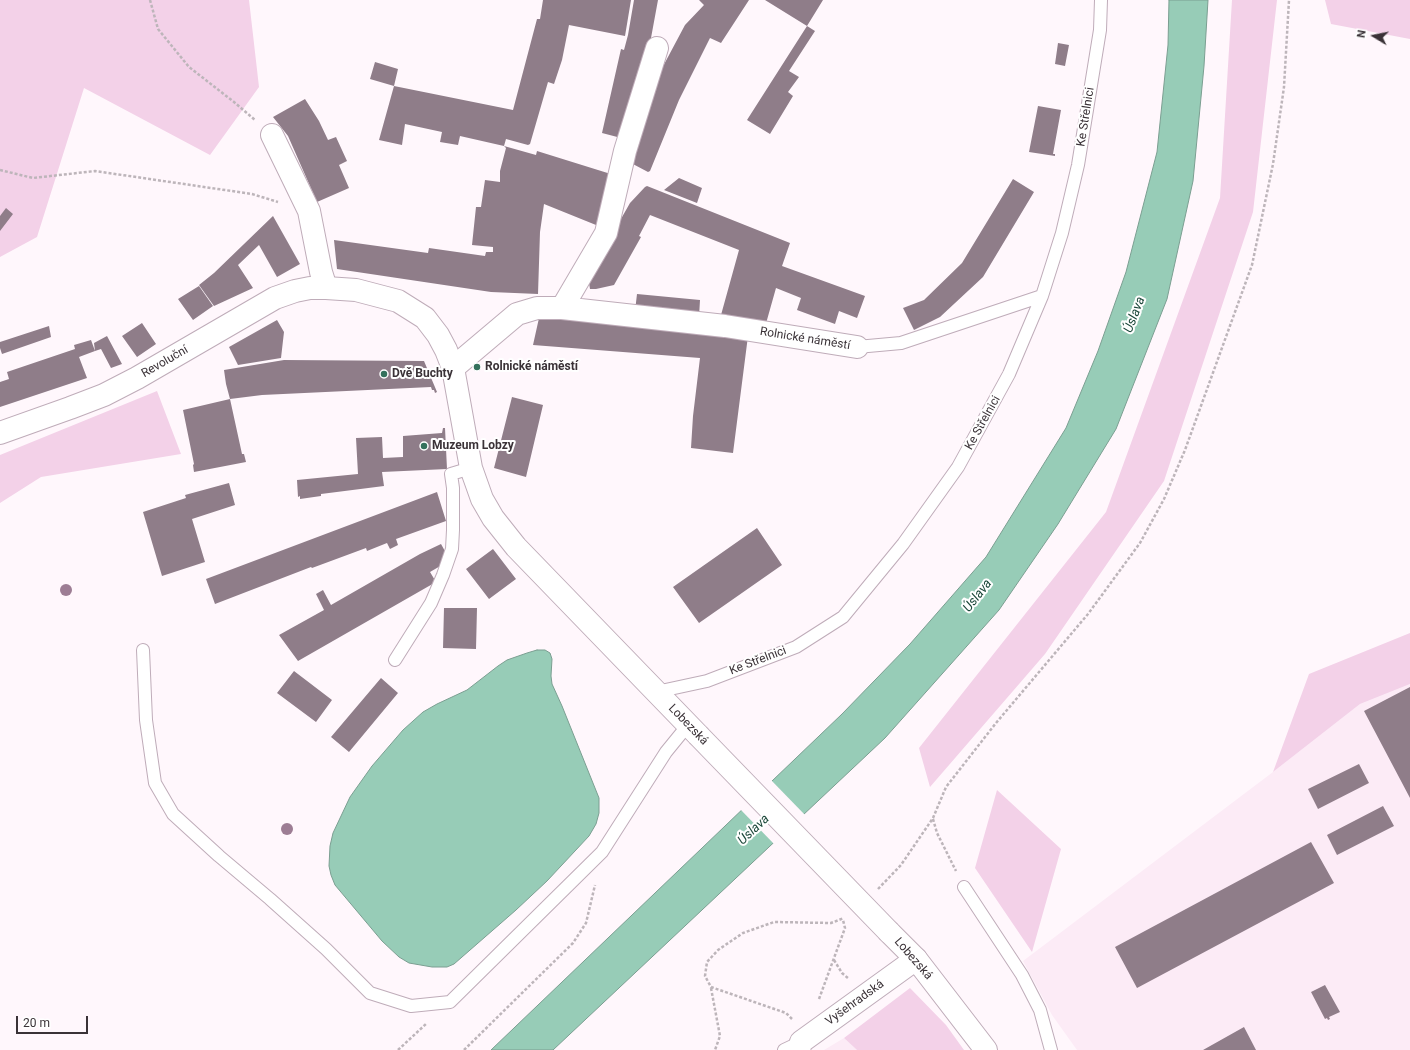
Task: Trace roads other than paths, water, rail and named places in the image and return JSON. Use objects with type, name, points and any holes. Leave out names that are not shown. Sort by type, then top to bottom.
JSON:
[{"type":"street","points":[[562,308],[606,233],[625,151],[657,48]]},
{"type":"street","points":[[272,135],[309,211],[321,272],[326,288],[356,290],[398,301],[425,318],[438,335],[453,368]]},
{"type":"street","name":"Revoluční","points":[[0,433],[104,395],[137,378],[275,298],[295,291],[310,288],[326,288]]},
{"type":"street","name":"Rolnické náměstí","points":[[453,368],[517,314],[537,308],[562,308],[725,326],[857,348]]},
{"type":"street","name":"Lobezská","points":[[453,368],[472,468],[482,499],[493,518],[506,535],[656,692],[916,959],[986,1050]]},
{"type":"street","name":"Vyšehradská","points":[[794,1047],[916,959]]},
{"type":"lane","name":"Ke Střelnici","points":[[656,692],[708,681],[796,647],[843,617],[903,544],[958,468],[1009,374],[1042,296],[1062,233],[1078,165],[1100,30],[1102,0]]},
{"type":"lane","points":[[857,348],[901,343],[1042,296]]},
{"type":"lane","points":[[395,660],[431,603],[452,550],[453,488],[451,474],[472,468]]},
{"type":"lane","points":[[143,650],[146,720],[155,783],[173,814],[219,856],[270,898],[326,949],[370,993],[411,1006],[450,1002],[602,852],[666,752],[693,730]]},
{"type":"lane","points":[[964,887],[1022,975],[1040,1010],[1051,1050]]},
{"type":"water","name":"Úslava","points":[[1169,0],[1208,0],[1204,66],[1193,181],[1167,299],[1116,429],[1058,524],[999,610],[885,738],[553,1050],[491,1050],[842,714],[910,644],[986,557],[1066,428],[1098,351],[1126,272],[1157,152],[1168,45]]},
{"type":"water","points":[[537,650],[545,650],[550,653],[552,659],[552,684],[599,798],[599,813],[596,824],[589,836],[547,881],[454,964],[447,967],[432,967],[409,963],[399,957],[382,941],[335,885],[329,866],[330,846],[333,833],[350,797],[372,766],[403,730],[423,712],[467,690],[507,660]]},
{"type":"place","name":"Rolnické náměstí","points":[[477,367]]},
{"type":"place","name":"Dvě Buchty","points":[[384,374]]},
{"type":"place","name":"Muzeum Lobzy","points":[[424,446]]}]
